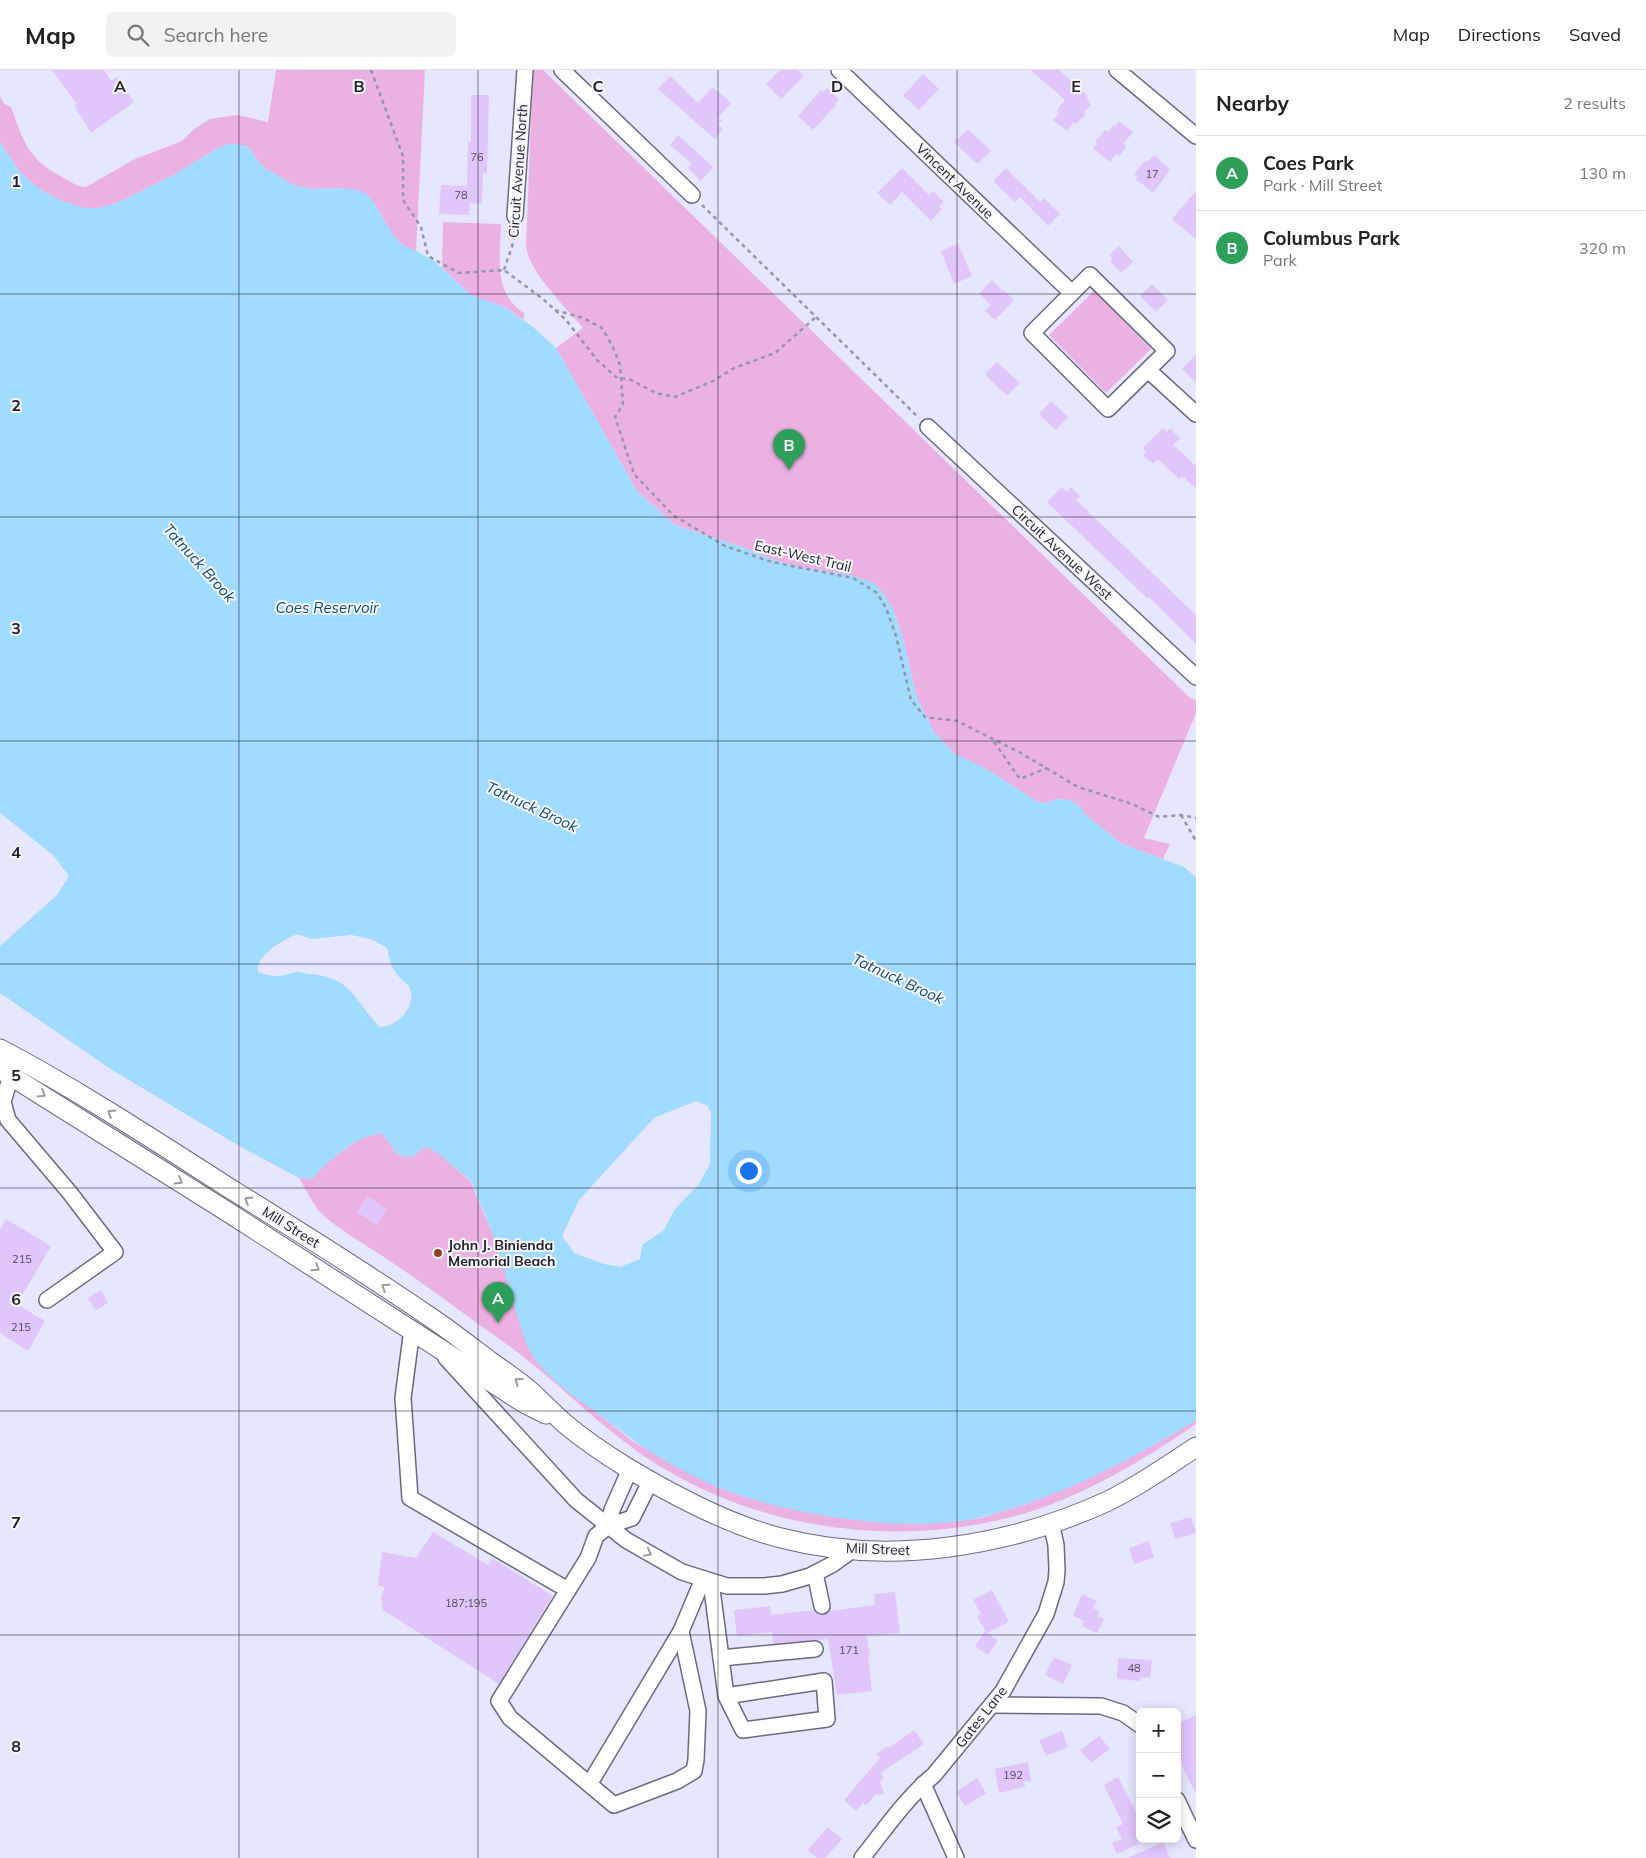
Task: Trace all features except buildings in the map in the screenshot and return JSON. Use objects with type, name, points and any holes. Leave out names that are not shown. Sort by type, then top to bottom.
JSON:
[{"type":"main road","name":"Mill Street","points":[[0,1049],[37,1068],[198,1168],[429,1316],[527,1388],[567,1425]]},
{"type":"main road","name":"Mill Street","points":[[5,1072],[412,1329],[524,1403],[567,1425],[630,1469],[696,1505],[738,1524],[781,1538],[827,1547],[874,1551],[922,1550],[966,1545],[1009,1536],[1102,1504],[1136,1486],[1196,1447]]},
{"type":"street","name":"Circuit Avenue North","points":[[515,216],[525,70]]},
{"type":"street","points":[[562,70],[692,195]]},
{"type":"street","name":"Vincent Avenue","points":[[839,70],[1072,293]]},
{"type":"street","points":[[1116,70],[1196,136]]},
{"type":"street","points":[[1090,275],[1167,350],[1148,370],[1108,409],[1032,332],[1090,275]]},
{"type":"street","points":[[1148,370],[1196,414]]},
{"type":"street","name":"Circuit Avenue West","points":[[928,427],[1196,677]]},
{"type":"street","points":[[5,1072],[4,1102],[8,1120],[70,1193],[115,1252],[47,1300]]},
{"type":"street","points":[[412,1329],[403,1398],[410,1498],[568,1590]]},
{"type":"street","points":[[432,1342],[562,1486],[592,1514],[644,1551],[682,1572],[707,1581],[745,1587],[764,1586],[796,1580],[815,1573],[833,1564],[854,1549]]},
{"type":"street","points":[[608,1526],[612,1510],[630,1469]]},
{"type":"street","points":[[651,1480],[632,1518],[608,1526],[596,1536],[588,1558],[499,1702],[510,1718],[614,1805],[677,1781],[694,1771],[698,1711],[681,1631]]},
{"type":"street","name":"Gates Lane","points":[[862,1858],[902,1807],[934,1775],[1003,1691],[1046,1614],[1053,1593],[1056,1582],[1057,1557],[1051,1523]]},
{"type":"street","points":[[815,1573],[822,1606]]},
{"type":"street","points":[[590,1784],[681,1631],[707,1581]]},
{"type":"street","points":[[707,1581],[726,1696],[743,1730],[827,1719],[824,1681],[726,1696]]},
{"type":"street","points":[[721,1658],[815,1649]]},
{"type":"street","points":[[992,1705],[1100,1706],[1123,1713],[1136,1721]]},
{"type":"street","points":[[923,1784],[956,1858]]},
{"type":"street","points":[[1181,1808],[1196,1840]]},
{"type":"path","points":[[372,70],[403,156],[404,200],[421,227],[428,256],[459,273],[504,270],[543,299],[566,320],[597,360],[616,377],[631,380],[656,393],[675,397],[713,381],[734,368],[775,353],[816,317]]},
{"type":"path","points":[[692,195],[928,427]]},
{"type":"path","name":"Circuit Avenue North","points":[[504,270],[514,240],[515,216]]},
{"type":"path","points":[[555,310],[583,318],[602,328],[612,345],[620,365],[622,378]]},
{"type":"path","name":"East-West Trail","points":[[622,378],[623,404],[615,417],[634,474],[673,516],[725,546],[772,562],[853,578],[877,594],[886,608],[896,636],[911,700],[926,717],[957,721],[1019,752],[1078,787],[1132,804],[1159,817],[1181,815],[1196,818]]},
{"type":"path","points":[[994,740],[1020,779],[1046,768]]},
{"type":"path","points":[[1181,815],[1196,841]]},
{"type":"shaded area","points":[[276,70],[425,70],[416,252],[400,243],[391,232],[374,203],[342,188],[310,189],[293,185],[262,166],[248,147],[218,148],[172,176],[115,204],[98,208],[84,208],[61,201],[38,188],[20,172],[0,142],[0,96],[4,104],[11,107],[24,140],[34,156],[50,170],[74,184],[86,187],[133,160],[182,141],[194,129],[210,119],[237,115],[268,122]]},
{"type":"shaded area","points":[[533,70],[543,70],[1190,698],[1196,700],[1196,713],[1144,838],[1170,844],[1163,859],[1122,844],[1086,815],[1079,805],[1069,800],[1056,799],[1048,803],[1038,802],[988,770],[955,754],[934,732],[917,698],[903,639],[893,609],[883,593],[768,558],[745,548],[675,525],[637,491],[556,348],[583,328],[541,279],[529,258],[526,247]]},
{"type":"shaded area","points":[[443,222],[501,224],[500,273],[507,295],[514,305],[524,313],[524,320],[504,307],[471,295],[442,268]]},
{"type":"shaded area","points":[[1094,291],[1151,349],[1106,393],[1049,335]]},
{"type":"shaded area","name":"John J. Binienda Memorial Beach","points":[[372,1133],[383,1134],[398,1155],[412,1157],[425,1147],[435,1150],[471,1182],[493,1235],[534,1358],[550,1376],[634,1442],[717,1487],[753,1499],[847,1519],[892,1523],[937,1523],[981,1518],[1029,1503],[1157,1443],[1196,1420],[1196,1424],[1135,1463],[1093,1486],[1026,1513],[981,1524],[935,1530],[889,1531],[842,1528],[797,1521],[752,1509],[709,1492],[668,1471],[646,1457],[604,1426],[546,1375],[505,1343],[405,1271],[324,1216],[310,1198],[299,1178],[312,1179],[339,1153]]},
{"type":"water","name":"Coes Reservoir","points":[[0,142],[20,172],[38,188],[61,201],[84,208],[98,208],[115,204],[172,176],[228,144],[248,147],[262,166],[293,185],[310,189],[342,188],[357,190],[367,194],[400,243],[433,260],[471,295],[504,307],[533,327],[556,348],[637,491],[675,525],[794,566],[851,575],[874,583],[893,609],[903,639],[917,698],[934,732],[955,754],[988,770],[1038,802],[1048,803],[1056,799],[1069,800],[1079,805],[1086,815],[1122,844],[1184,867],[1196,877],[1196,1420],[1119,1464],[1066,1489],[1010,1509],[982,1517],[953,1522],[920,1524],[885,1523],[812,1514],[745,1497],[691,1475],[652,1453],[628,1436],[572,1395],[541,1367],[531,1353],[526,1341],[493,1235],[473,1185],[435,1152],[425,1147],[412,1157],[398,1155],[383,1134],[373,1135],[344,1149],[312,1179],[299,1178],[241,1147],[112,1070],[0,993],[0,946],[57,895],[69,876],[53,855],[0,813]],"holes":[[[295,935],[311,939],[351,935],[371,939],[387,948],[393,968],[407,984],[411,992],[410,1005],[407,1011],[392,1024],[380,1027],[352,993],[337,981],[298,972],[283,976],[270,976],[258,972],[258,966],[265,954]],[[696,1101],[708,1106],[711,1114],[710,1164],[699,1184],[675,1209],[664,1230],[642,1245],[640,1259],[620,1267],[604,1264],[574,1253],[562,1236],[579,1200],[654,1118]]]},
{"type":"place","name":"Columbus Park","points":[[789,470]]},
{"type":"place","name":"John J. Binienda Memorial Beach","points":[[438,1253]]},
{"type":"place","name":"Coes Park","points":[[498,1323]]},
{"type":"water label","name":"Tatnuck Brook","points":[[199,563]]},
{"type":"water label","name":"Tatnuck Brook","points":[[532,807]]},
{"type":"water label","name":"Tatnuck Brook","points":[[898,979]]}]
